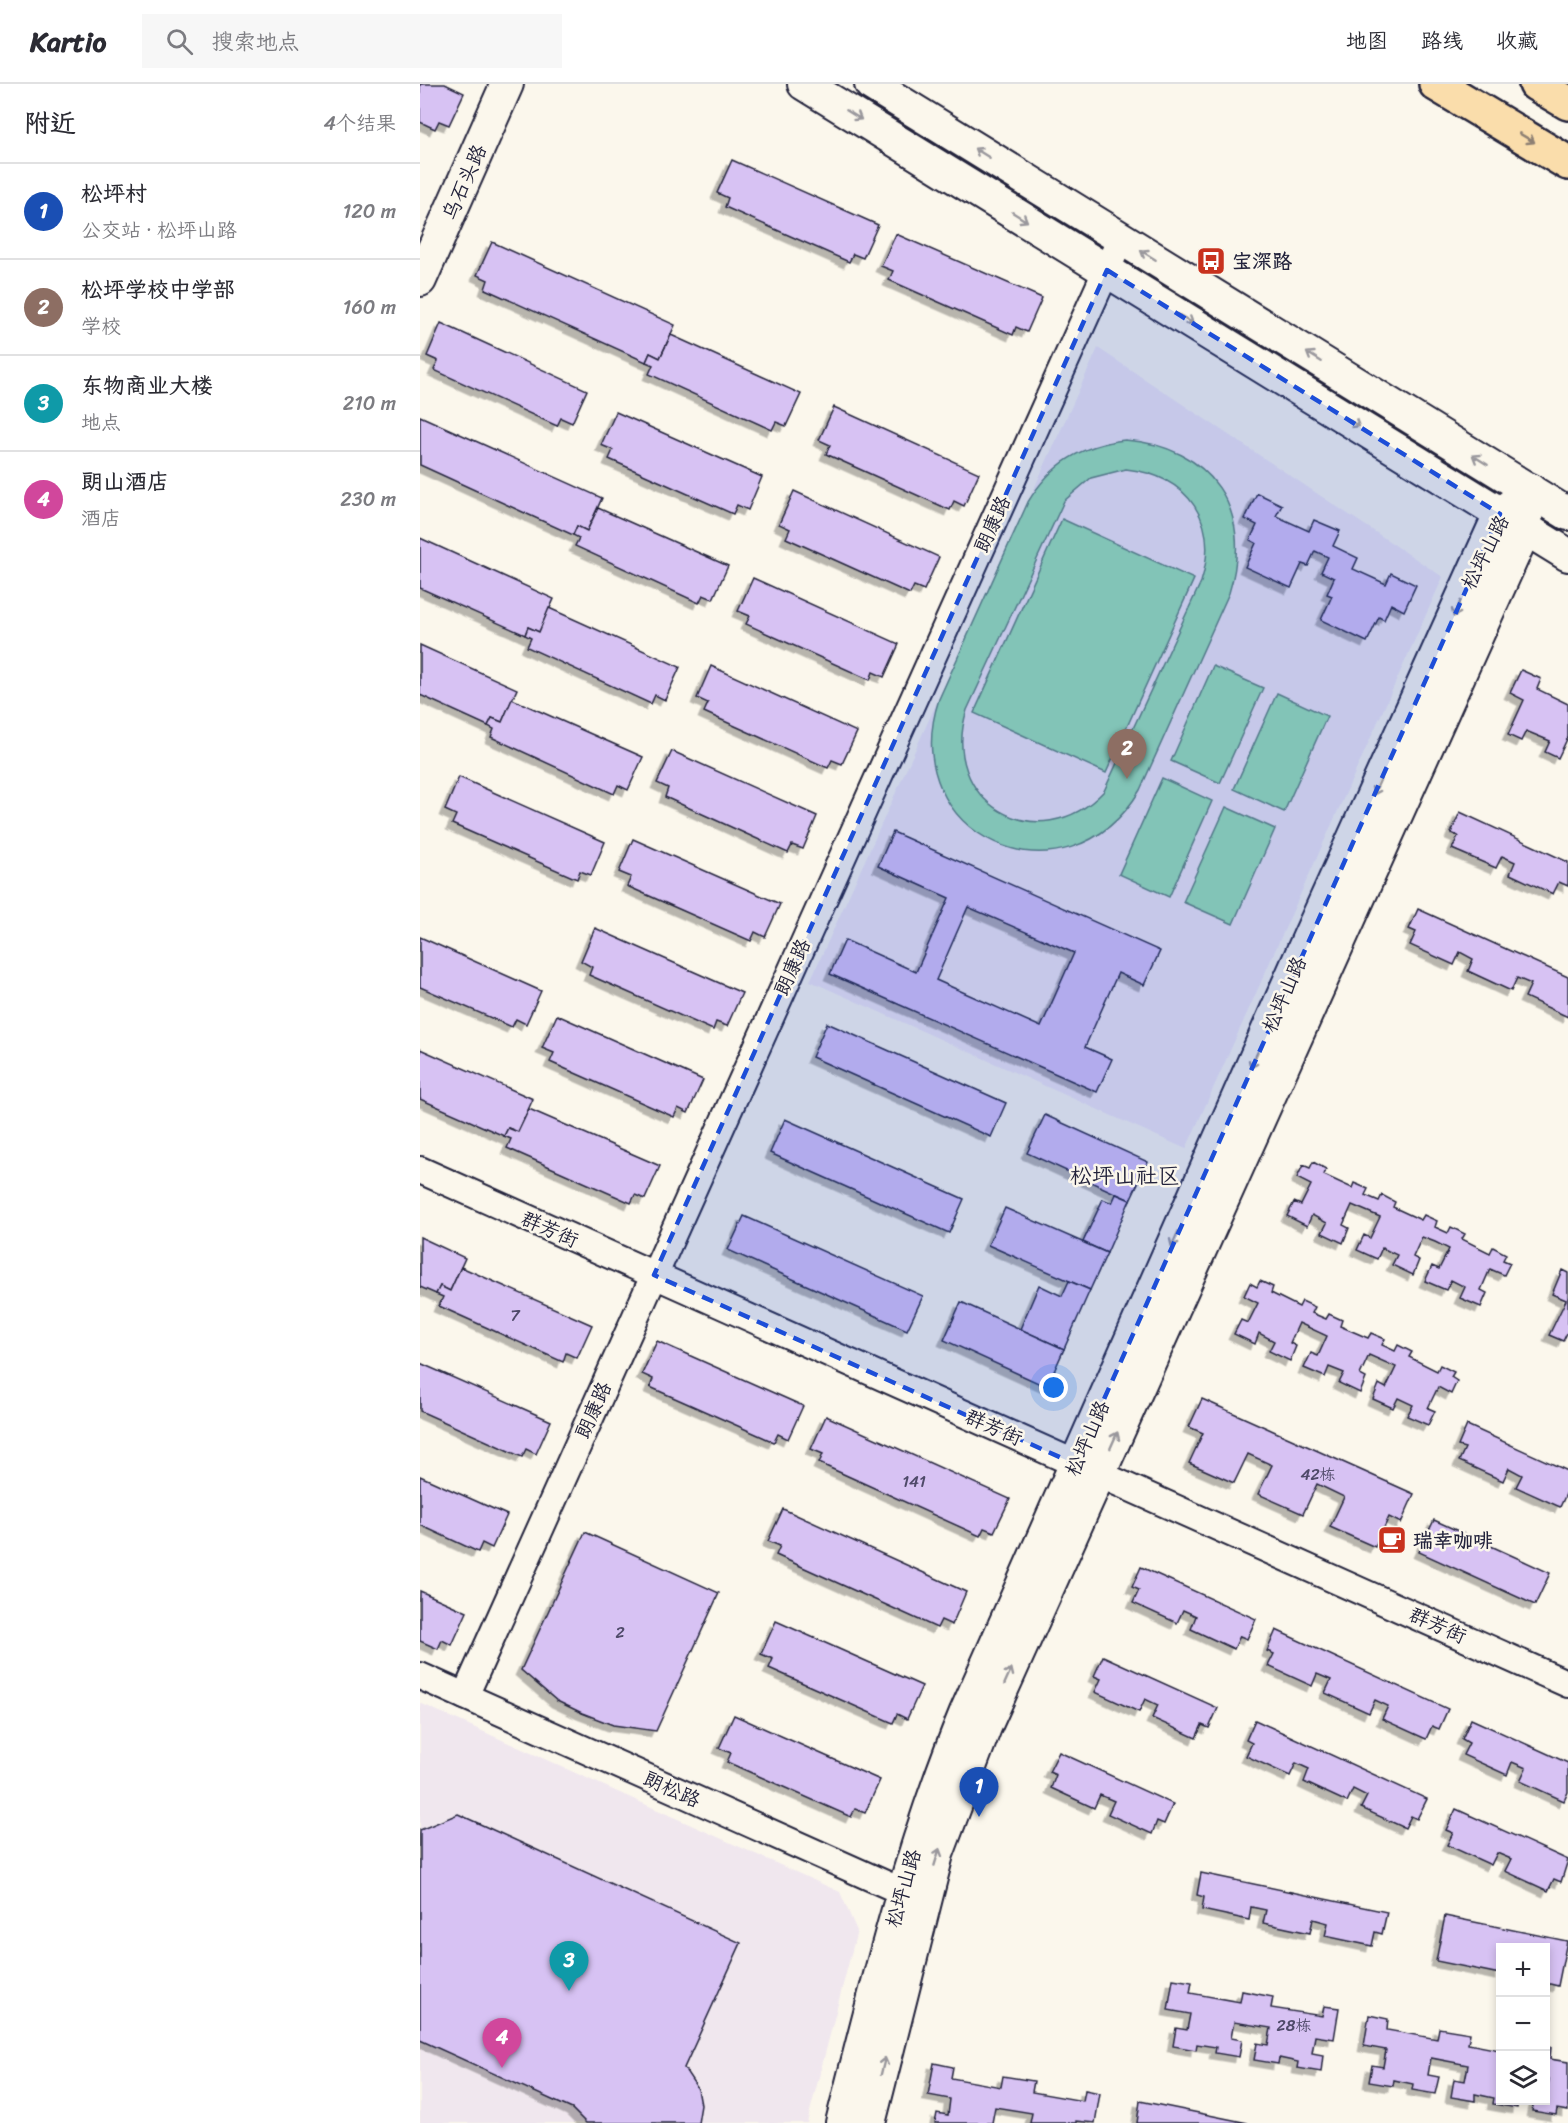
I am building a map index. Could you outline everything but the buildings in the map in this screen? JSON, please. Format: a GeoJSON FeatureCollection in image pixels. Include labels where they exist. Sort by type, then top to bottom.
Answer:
{"type":"FeatureCollection","features":[{"type":"Feature","properties":{"kind":"highway"},"geometry":{"type":"LineString","coordinates":[[1436,84],[1568,163]]}},
{"type":"Feature","properties":{"kind":"highway"},"geometry":{"type":"LineString","coordinates":[[1536,84],[1568,104]]}},
{"type":"Feature","properties":{"kind":"street","name":"乌石头路"},"geometry":{"type":"LineString","coordinates":[[420,280],[507,84]]}},
{"type":"Feature","properties":{"kind":"street"},"geometry":{"type":"LineString","coordinates":[[804,84],[1568,555]]}},
{"type":"Feature","properties":{"kind":"street"},"geometry":{"type":"LineString","coordinates":[[871,84],[1568,514]]}},
{"type":"Feature","properties":{"kind":"street","name":"朗康路"},"geometry":{"type":"LineString","coordinates":[[465,1696],[1121,238]]}},
{"type":"Feature","properties":{"kind":"street","name":"松坪山路"},"geometry":{"type":"LineString","coordinates":[[842,2123],[913,1896],[937,1854],[967,1771],[1087,1469],[1513,521],[1530,490]]}},
{"type":"Feature","properties":{"kind":"street","name":"群芳街"},"geometry":{"type":"LineString","coordinates":[[420,1170],[1568,1684]]}},
{"type":"Feature","properties":{"kind":"street","name":"朗松路"},"geometry":{"type":"LineString","coordinates":[[420,1676],[913,1896]]}},
{"type":"Feature","properties":{"kind":"street","name":"松坪山路"},"geometry":{"type":"LineString","coordinates":[[869,2123],[913,1896]]}},
{"type":"Feature","properties":{"kind":"highlighted area"},"geometry":{"type":"Polygon","coordinates":[[[1107,270],[1500,514],[1075,1464],[654,1275],[1107,270]]]}},
{"type":"Feature","properties":{"kind":"shaded area"},"geometry":{"type":"Polygon","coordinates":[[[1098,348],[1443,577],[1186,1149],[810,981],[1098,348]]]}},
{"type":"Feature","properties":{"kind":"shaded area"},"geometry":{"type":"Polygon","coordinates":[[[420,1703],[840,1892],[857,1931],[807,2123],[420,2123],[420,1703]]]}},
{"type":"Feature","properties":{"kind":"green space"},"geometry":{"type":"Polygon","coordinates":[[[1125,440],[1155,445],[1181,455],[1203,469],[1219,488],[1230,510],[1236,535],[1236,563],[1229,593],[1140,790],[1108,827],[1071,847],[1032,852],[995,842],[963,821],[941,788],[932,747],[939,699],[1028,502],[1057,467],[1081,452],[1125,440]],[[1126,469],[1091,478],[1064,501],[967,710],[962,742],[967,771],[980,794],[1000,811],[1024,820],[1051,821],[1078,811],[1104,791],[1201,582],[1206,560],[1206,540],[1202,522],[1194,506],[1182,492],[1167,481],[1148,473],[1126,469]]]}},
{"type":"Feature","properties":{"kind":"green space"},"geometry":{"type":"Polygon","coordinates":[[[1062,519],[1194,579],[1106,773],[974,713],[1062,519]]]}},
{"type":"Feature","properties":{"kind":"green space"},"geometry":{"type":"Polygon","coordinates":[[[1213,666],[1263,688],[1220,783],[1171,761],[1213,666]]]}},
{"type":"Feature","properties":{"kind":"green space"},"geometry":{"type":"Polygon","coordinates":[[[1277,693],[1327,716],[1284,812],[1234,789],[1277,693]]]}},
{"type":"Feature","properties":{"kind":"green space"},"geometry":{"type":"Polygon","coordinates":[[[1162,778],[1212,801],[1169,897],[1119,874],[1162,778]]]}},
{"type":"Feature","properties":{"kind":"green space"},"geometry":{"type":"Polygon","coordinates":[[[1226,807],[1275,829],[1233,924],[1183,902],[1226,807]]]}},
{"type":"Feature","properties":{"kind":"place","name":"宝深路"},"geometry":{"type":"Point","coordinates":[1211,261]}},
{"type":"Feature","properties":{"kind":"place","name":"松坪学校中学部"},"geometry":{"type":"Point","coordinates":[1127,779]}},
{"type":"Feature","properties":{"kind":"place","name":"瑞幸咖啡"},"geometry":{"type":"Point","coordinates":[1392,1540]}},
{"type":"Feature","properties":{"kind":"place","name":"松坪村"},"geometry":{"type":"Point","coordinates":[979,1817]}},
{"type":"Feature","properties":{"kind":"place","name":"东物商业大楼"},"geometry":{"type":"Point","coordinates":[569,1991]}},
{"type":"Feature","properties":{"kind":"place","name":"朗山酒店"},"geometry":{"type":"Point","coordinates":[502,2068]}},
{"type":"Feature","properties":{"kind":"district","name":"松坪山社区"},"geometry":{"type":"Point","coordinates":[1125,1175]}}]}
